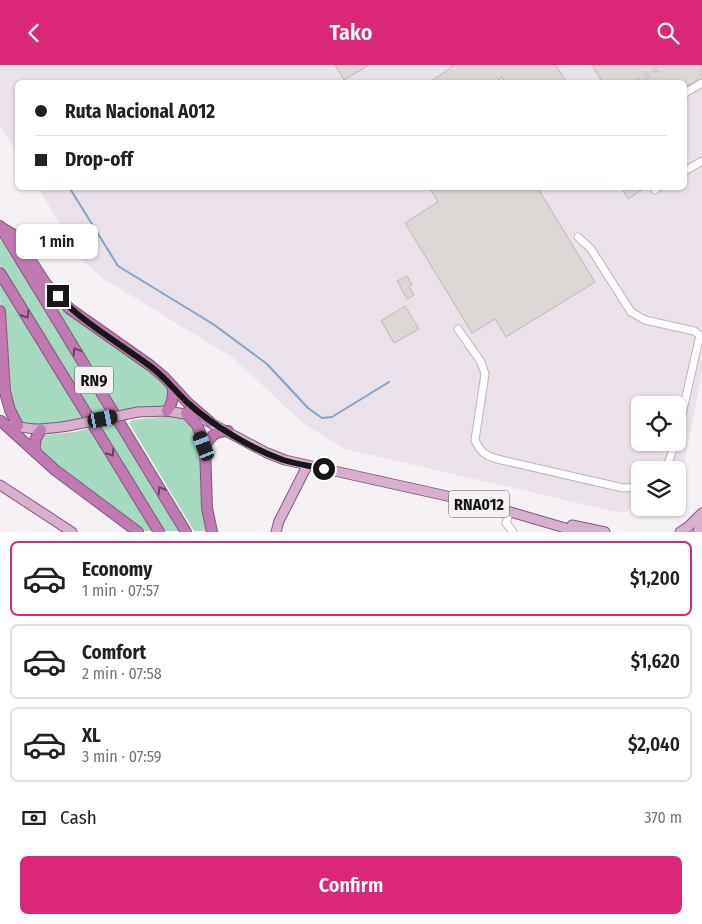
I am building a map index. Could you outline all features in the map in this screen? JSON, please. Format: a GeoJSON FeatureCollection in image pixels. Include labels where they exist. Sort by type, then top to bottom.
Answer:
{"type":"FeatureCollection","features":[{"type":"Feature","properties":{"kind":"highway"},"geometry":{"type":"LineString","coordinates":[[0,227],[14,235],[46,284],[70,309],[151,366],[210,422]]}},
{"type":"Feature","properties":{"kind":"highway","name":"RN9"},"geometry":{"type":"LineString","coordinates":[[0,227],[186,531]]}},
{"type":"Feature","properties":{"kind":"highway","name":"RN9"},"geometry":{"type":"LineString","coordinates":[[0,273],[159,531]]}},
{"type":"Feature","properties":{"kind":"highway"},"geometry":{"type":"LineString","coordinates":[[0,311],[5,392],[10,410],[18,426]]}},
{"type":"Feature","properties":{"kind":"highway"},"geometry":{"type":"LineString","coordinates":[[168,411],[173,397],[173,387]]}},
{"type":"Feature","properties":{"kind":"highway"},"geometry":{"type":"LineString","coordinates":[[0,403],[5,392]]}},
{"type":"Feature","properties":{"kind":"highway"},"geometry":{"type":"LineString","coordinates":[[186,413],[197,425],[204,446],[207,508],[212,531]]}},
{"type":"Feature","properties":{"kind":"highway"},"geometry":{"type":"LineString","coordinates":[[0,421],[55,470],[138,531]]}},
{"type":"Feature","properties":{"kind":"highway"},"geometry":{"type":"LineString","coordinates":[[36,453],[34,447],[35,440],[41,430]]}},
{"type":"Feature","properties":{"kind":"highway"},"geometry":{"type":"LineString","coordinates":[[204,446],[212,435],[220,431],[228,431]]}},
{"type":"Feature","properties":{"kind":"main road","name":"RNA012"},"geometry":{"type":"LineString","coordinates":[[18,426],[41,430],[138,412],[168,411],[186,413],[210,422],[285,461],[605,531]]}},
{"type":"Feature","properties":{"kind":"main road"},"geometry":{"type":"LineString","coordinates":[[0,421],[18,426]]}},
{"type":"Feature","properties":{"kind":"main road"},"geometry":{"type":"LineString","coordinates":[[276,531],[279,521],[307,465]]}},
{"type":"Feature","properties":{"kind":"main road"},"geometry":{"type":"LineString","coordinates":[[0,485],[72,531]]}},
{"type":"Feature","properties":{"kind":"main road"},"geometry":{"type":"LineString","coordinates":[[680,531],[689,526],[702,514]]}},
{"type":"Feature","properties":{"kind":"main road"},"geometry":{"type":"LineString","coordinates":[[698,531],[702,514]]}},
{"type":"Feature","properties":{"kind":"main road","name":"RNA012"},"geometry":{"type":"LineString","coordinates":[[530,516],[579,531]]}},
{"type":"Feature","properties":{"kind":"street"},"geometry":{"type":"LineString","coordinates":[[687,92],[702,83]]}},
{"type":"Feature","properties":{"kind":"street"},"geometry":{"type":"LineString","coordinates":[[687,170],[702,161]]}},
{"type":"Feature","properties":{"kind":"street"},"geometry":{"type":"LineString","coordinates":[[578,237],[591,249],[631,312],[644,320],[694,331],[700,335],[686,396]]}},
{"type":"Feature","properties":{"kind":"street"},"geometry":{"type":"LineString","coordinates":[[458,329],[481,362],[485,375],[475,440],[479,449],[485,455],[623,488],[631,488]]}},
{"type":"Feature","properties":{"kind":"street"},"geometry":{"type":"LineString","coordinates":[[510,511],[506,523],[513,531]]}},
{"type":"Feature","properties":{"kind":"shaded area"},"geometry":{"type":"Polygon","coordinates":[[[0,65],[702,65],[702,373],[685,461],[631,461],[631,510],[621,513],[345,449],[304,424],[232,357],[104,279],[84,262],[39,190],[687,190],[687,80],[15,80],[15,151],[0,125],[0,65]]]}},
{"type":"Feature","properties":{"kind":"green space"},"geometry":{"type":"Polygon","coordinates":[[[0,234],[109,413],[93,416],[0,265],[0,234]]]}},
{"type":"Feature","properties":{"kind":"green space"},"geometry":{"type":"Polygon","coordinates":[[[36,277],[167,387],[169,398],[165,407],[120,414],[36,277]]]}},
{"type":"Feature","properties":{"kind":"green space"},"geometry":{"type":"Polygon","coordinates":[[[0,279],[85,419],[43,426],[26,425],[19,422],[10,401],[0,300],[0,279]]]}},
{"type":"Feature","properties":{"kind":"green space"},"geometry":{"type":"Polygon","coordinates":[[[169,416],[186,420],[196,432],[202,459],[209,531],[194,531],[129,423],[132,420],[169,416]]]}},
{"type":"Feature","properties":{"kind":"green space"},"geometry":{"type":"Polygon","coordinates":[[[116,423],[183,531],[163,531],[98,427],[116,423]]]}},
{"type":"Feature","properties":{"kind":"green space"},"geometry":{"type":"Polygon","coordinates":[[[90,428],[155,531],[142,531],[48,460],[39,448],[40,438],[43,435],[75,432],[90,428]]]}},
{"type":"Feature","properties":{"kind":"building"},"geometry":{"type":"Polygon","coordinates":[[[335,65],[369,65],[344,80],[335,65]]]}},
{"type":"Feature","properties":{"kind":"building"},"geometry":{"type":"Polygon","coordinates":[[[451,65],[556,65],[565,80],[504,80],[502,77],[498,80],[432,80],[452,67],[451,65]]]}},
{"type":"Feature","properties":{"kind":"building"},"geometry":{"type":"Polygon","coordinates":[[[592,65],[702,65],[702,78],[687,86],[687,80],[601,80],[592,65]]]}},
{"type":"Feature","properties":{"kind":"building"},"geometry":{"type":"Polygon","coordinates":[[[431,190],[539,190],[595,282],[506,337],[495,319],[472,333],[405,223],[438,202],[431,190]]]}},
{"type":"Feature","properties":{"kind":"building"},"geometry":{"type":"Polygon","coordinates":[[[624,190],[642,190],[628,199],[623,191],[624,190]]]}},
{"type":"Feature","properties":{"kind":"building"},"geometry":{"type":"Polygon","coordinates":[[[407,276],[412,285],[409,287],[414,295],[407,299],[397,281],[407,276]]]}},
{"type":"Feature","properties":{"kind":"building"},"geometry":{"type":"Polygon","coordinates":[[[405,306],[419,329],[394,343],[381,321],[405,306]]]}},
{"type":"Feature","properties":{"kind":"waterway"},"geometry":{"type":"LineString","coordinates":[[71,190],[118,266],[213,324],[267,364],[308,408],[322,418],[332,417],[389,382]]}},
{"type":"Feature","properties":{"kind":"tunnel"},"geometry":{"type":"LineString","coordinates":[[640,80],[663,65]]}},
{"type":"Feature","properties":{"kind":"route"},"geometry":{"type":"LineString","coordinates":[[58,296],[70,309],[151,366],[210,422],[285,461],[324,469]]}}]}
